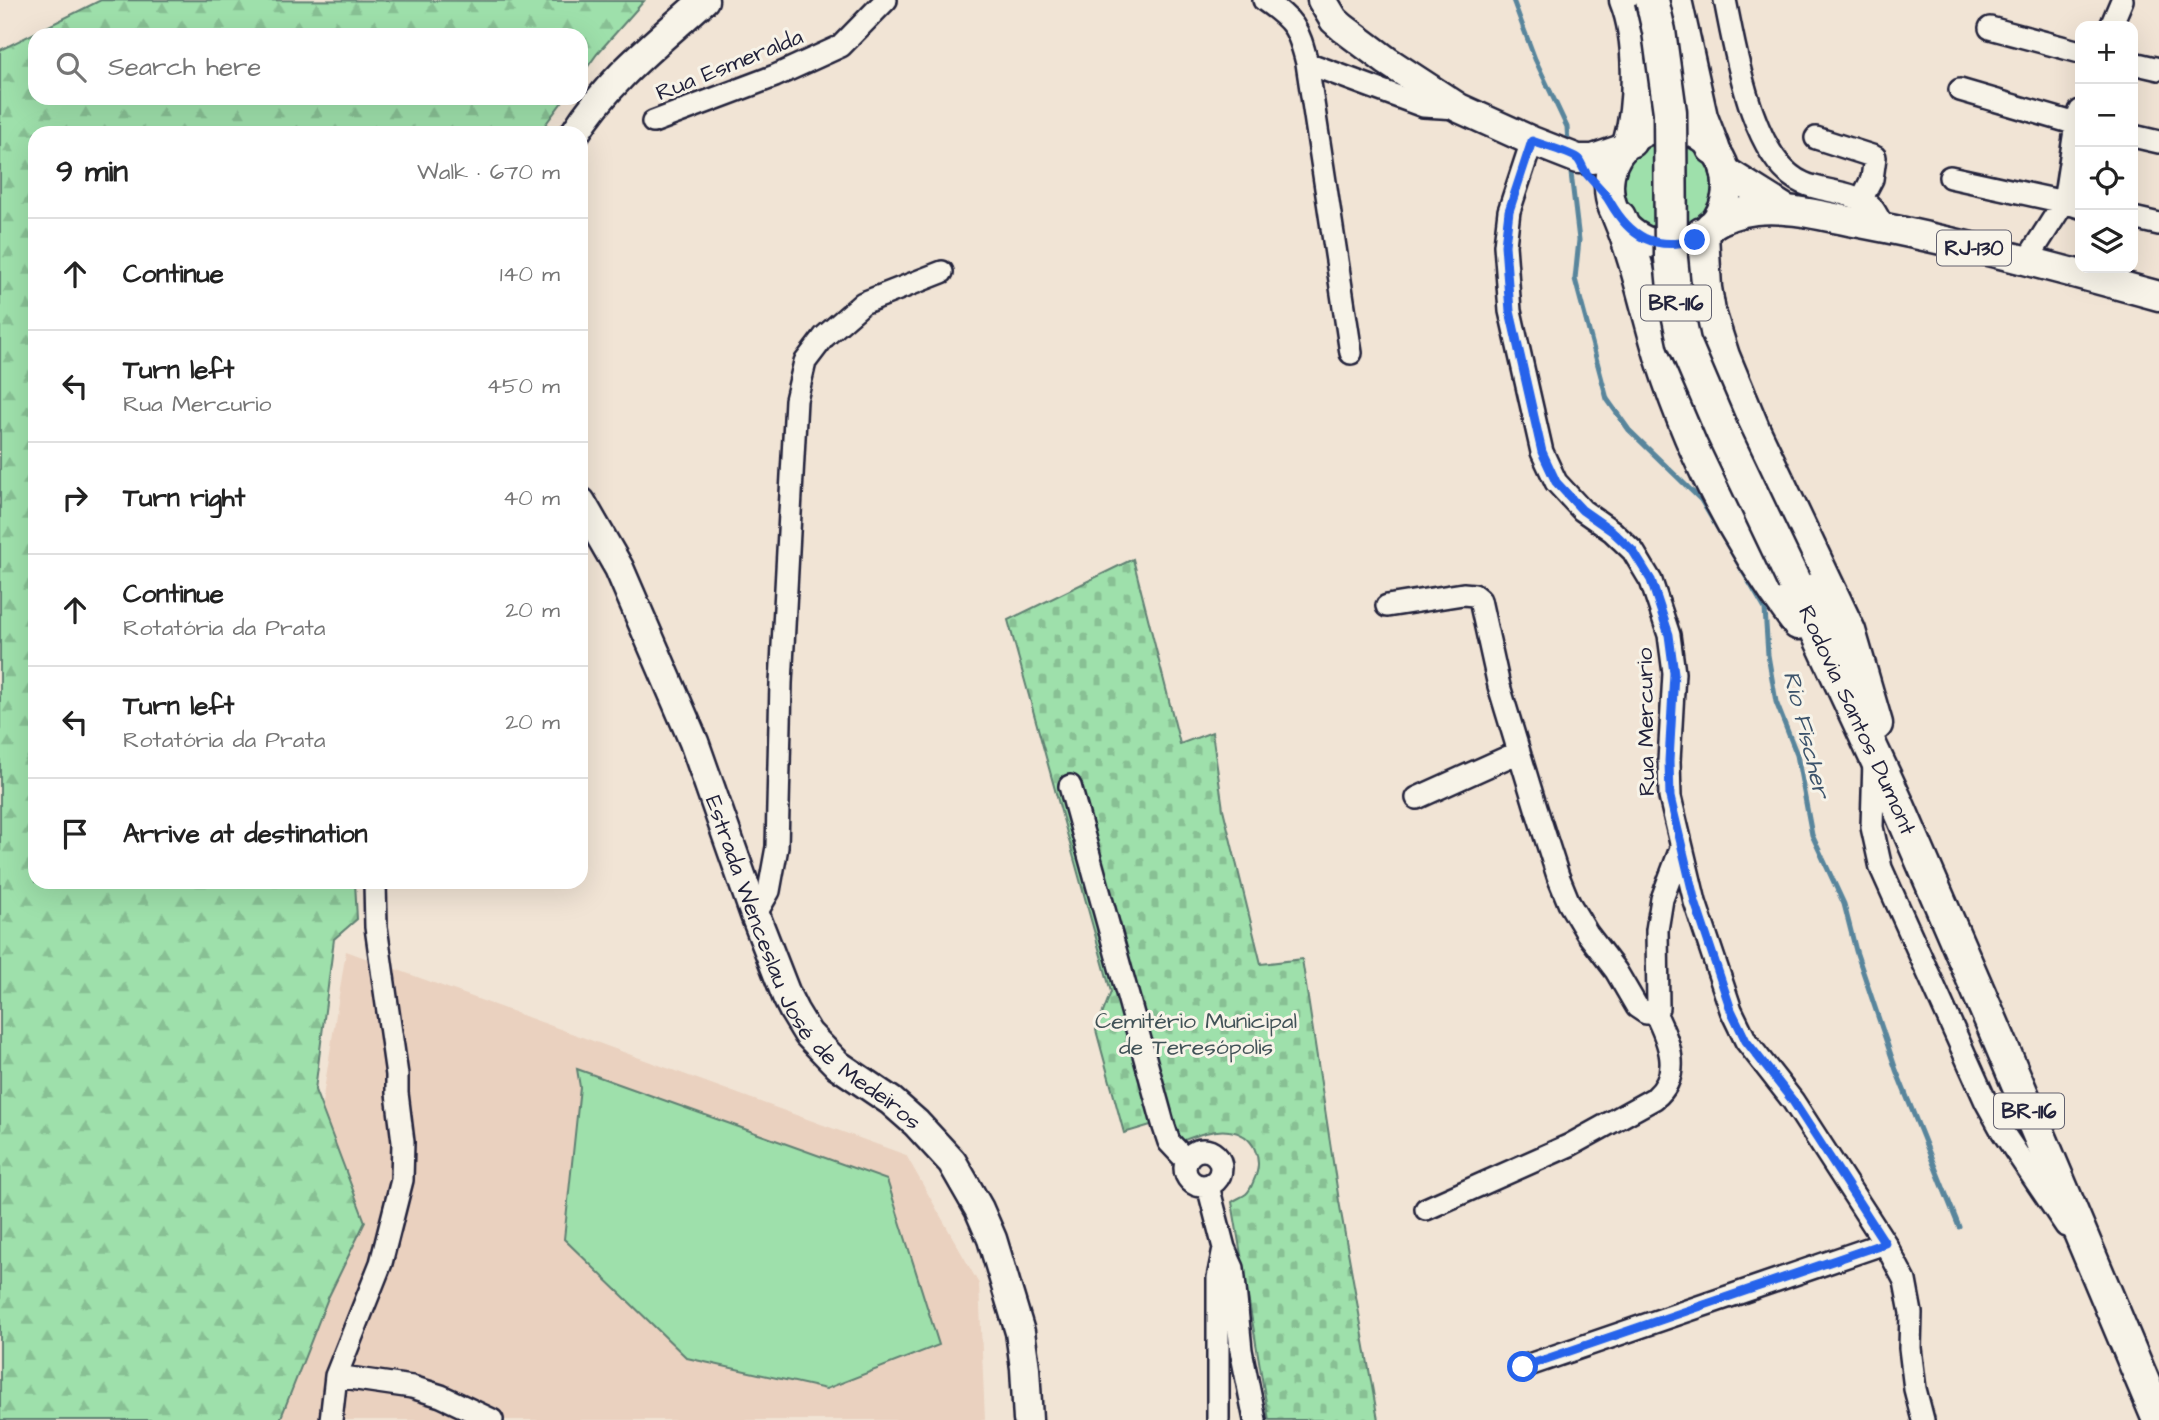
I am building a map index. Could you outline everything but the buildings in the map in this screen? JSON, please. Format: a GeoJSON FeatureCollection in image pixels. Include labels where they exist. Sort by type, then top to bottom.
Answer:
{"type":"FeatureCollection","features":[{"type":"Feature","properties":{"kind":"highway"},"geometry":{"type":"LineString","coordinates":[[1626,0],[1636,49],[1637,85],[1635,122],[1626,145]]}},
{"type":"Feature","properties":{"kind":"highway","name":"Rodovia Santos Dumont"},"geometry":{"type":"LineString","coordinates":[[1652,0],[1670,112],[1671,258],[1675,299],[1684,342],[1722,431],[1897,803],[2154,1408]]}},
{"type":"Feature","properties":{"kind":"highway"},"geometry":{"type":"LineString","coordinates":[[1675,0],[1701,117],[1719,159]]}},
{"type":"Feature","properties":{"kind":"highway"},"geometry":{"type":"LineString","coordinates":[[1614,209],[1633,251],[1662,358],[1689,435],[1731,518],[1780,598],[1835,672]]}},
{"type":"Feature","properties":{"kind":"highway"},"geometry":{"type":"LineString","coordinates":[[1706,230],[1709,312],[1723,356],[1754,431],[1849,631],[1897,803]]}},
{"type":"Feature","properties":{"kind":"main road"},"geometry":{"type":"LineString","coordinates":[[579,126],[616,79],[704,0]]}},
{"type":"Feature","properties":{"kind":"main road"},"geometry":{"type":"LineString","coordinates":[[1322,0],[1334,20],[1343,28],[1387,61],[1459,108],[1559,151],[1593,159],[1626,145]]}},
{"type":"Feature","properties":{"kind":"main road","name":"RJ-130"},"geometry":{"type":"LineString","coordinates":[[1626,145],[1650,129],[1685,129],[1695,134],[1719,159],[1787,210]]}},
{"type":"Feature","properties":{"kind":"main road"},"geometry":{"type":"LineString","coordinates":[[1614,209],[1608,180],[1613,165],[1626,145]]}},
{"type":"Feature","properties":{"kind":"main road"},"geometry":{"type":"LineString","coordinates":[[1559,151],[1585,172],[1614,209]]}},
{"type":"Feature","properties":{"kind":"main road"},"geometry":{"type":"LineString","coordinates":[[1706,230],[1719,216],[1726,196],[1719,159]]}},
{"type":"Feature","properties":{"kind":"main road","name":"RJ-130"},"geometry":{"type":"LineString","coordinates":[[1614,209],[1636,234],[1657,243],[1684,243],[1695,240],[1725,216],[1755,210],[1787,210],[1884,228],[2027,260],[2159,296]]}},
{"type":"Feature","properties":{"kind":"main road","name":"Estrada Wenceslau José de Medeiros"},"geometry":{"type":"LineString","coordinates":[[588,514],[620,568],[689,730],[787,997],[808,1034],[838,1065],[891,1101],[916,1123],[952,1162],[965,1183],[992,1239],[1020,1332],[1028,1420]]}},
{"type":"Feature","properties":{"kind":"street","name":"Rua Esmeralda"},"geometry":{"type":"LineString","coordinates":[[653,122],[775,76],[841,46],[886,0]]}},
{"type":"Feature","properties":{"kind":"street"},"geometry":{"type":"LineString","coordinates":[[1264,0],[1294,24],[1307,63],[1350,353]]}},
{"type":"Feature","properties":{"kind":"street"},"geometry":{"type":"LineString","coordinates":[[1725,0],[1742,81],[1766,145],[1781,166],[1801,183],[1861,200],[1873,209],[1884,228]]}},
{"type":"Feature","properties":{"kind":"street"},"geometry":{"type":"LineString","coordinates":[[2113,21],[2122,0]]}},
{"type":"Feature","properties":{"kind":"street"},"geometry":{"type":"LineString","coordinates":[[1990,28],[2075,51]]}},
{"type":"Feature","properties":{"kind":"street"},"geometry":{"type":"LineString","coordinates":[[1307,63],[1423,106],[1459,108]]}},
{"type":"Feature","properties":{"kind":"street"},"geometry":{"type":"LineString","coordinates":[[2138,64],[2159,69]]}},
{"type":"Feature","properties":{"kind":"street"},"geometry":{"type":"LineString","coordinates":[[1960,90],[2075,119]]}},
{"type":"Feature","properties":{"kind":"street"},"geometry":{"type":"LineString","coordinates":[[2138,137],[2159,142]]}},
{"type":"Feature","properties":{"kind":"street"},"geometry":{"type":"LineString","coordinates":[[1816,138],[1875,157],[1872,179],[1861,200]]}},
{"type":"Feature","properties":{"kind":"street"},"geometry":{"type":"LineString","coordinates":[[2027,260],[2072,204],[2077,147]]}},
{"type":"Feature","properties":{"kind":"street","name":"Rua Mercurio"},"geometry":{"type":"LineString","coordinates":[[1559,151],[1509,211],[1505,245],[1512,324],[1542,452],[1556,482],[1582,510],[1612,531],[1633,551],[1651,580],[1669,635],[1674,673],[1669,761],[1670,797],[1695,902],[1731,1010],[1746,1041],[1793,1101],[1885,1243],[1905,1281],[1911,1313],[1910,1348],[1914,1389],[1923,1420]]}},
{"type":"Feature","properties":{"kind":"street"},"geometry":{"type":"LineString","coordinates":[[1950,177],[2072,204]]}},
{"type":"Feature","properties":{"kind":"street"},"geometry":{"type":"LineString","coordinates":[[2138,219],[2159,224]]}},
{"type":"Feature","properties":{"kind":"street"},"geometry":{"type":"LineString","coordinates":[[755,915],[769,891],[777,847],[782,670],[796,400],[805,362],[824,337],[863,303],[942,272]]}},
{"type":"Feature","properties":{"kind":"street"},"geometry":{"type":"LineString","coordinates":[[1387,606],[1463,594],[1474,595],[1480,600],[1499,686],[1536,808],[1569,903],[1587,933],[1616,971],[1637,1007],[1646,1013],[1654,1013]]}},
{"type":"Feature","properties":{"kind":"street"},"geometry":{"type":"LineString","coordinates":[[1417,798],[1520,752]]}},
{"type":"Feature","properties":{"kind":"street"},"geometry":{"type":"LineString","coordinates":[[1874,755],[1872,827],[1881,868],[1986,1102],[2002,1131],[2098,1274]]}},
{"type":"Feature","properties":{"kind":"street"},"geometry":{"type":"LineString","coordinates":[[1070,786],[1169,1142],[1186,1160],[1185,1171],[1189,1180],[1198,1186],[1208,1186],[1224,1248],[1233,1268],[1241,1350],[1255,1420]]}},
{"type":"Feature","properties":{"kind":"street"},"geometry":{"type":"LineString","coordinates":[[1654,1013],[1659,1000],[1657,929],[1662,899],[1681,848]]}},
{"type":"Feature","properties":{"kind":"street"},"geometry":{"type":"LineString","coordinates":[[331,1420],[336,1376],[381,1263],[402,1180],[403,1142],[397,1075],[376,927],[375,889]]}},
{"type":"Feature","properties":{"kind":"street"},"geometry":{"type":"LineString","coordinates":[[1426,1209],[1570,1145],[1655,1098],[1665,1089],[1670,1079],[1670,1052],[1666,1035],[1654,1013]]}},
{"type":"Feature","properties":{"kind":"street"},"geometry":{"type":"LineString","coordinates":[[1523,1367],[1885,1243]]}},
{"type":"Feature","properties":{"kind":"street"},"geometry":{"type":"LineString","coordinates":[[1218,1420],[1217,1278],[1224,1248]]}},
{"type":"Feature","properties":{"kind":"street"},"geometry":{"type":"LineString","coordinates":[[336,1376],[412,1387],[441,1395],[492,1420]]}},
{"type":"Feature","properties":{"kind":"shaded area"},"geometry":{"type":"Polygon","coordinates":[[[346,951],[906,1155],[979,1284],[985,1420],[272,1420],[346,951]]]}},
{"type":"Feature","properties":{"kind":"green space"},"geometry":{"type":"Polygon","coordinates":[[[101,0],[644,1],[588,66],[588,28],[44,28],[101,0]]]}},
{"type":"Feature","properties":{"kind":"green space"},"geometry":{"type":"Polygon","coordinates":[[[28,36],[28,105],[560,105],[544,126],[28,126],[28,889],[355,889],[357,919],[334,939],[315,1090],[365,1222],[328,1298],[280,1420],[0,1420],[0,50],[28,36]]]}},
{"type":"Feature","properties":{"kind":"green space"},"geometry":{"type":"Polygon","coordinates":[[[1658,142],[1659,235],[1643,228],[1632,218],[1622,189],[1624,174],[1631,160],[1642,149],[1658,142]]]}},
{"type":"Feature","properties":{"kind":"green space"},"geometry":{"type":"Polygon","coordinates":[[[1680,142],[1695,149],[1706,160],[1715,188],[1707,216],[1696,227],[1681,234],[1680,142]]]}},
{"type":"Feature","properties":{"kind":"green space","name":"Cemitério Municipal de Teresópolis"},"geometry":{"type":"Polygon","coordinates":[[[1133,559],[1180,744],[1212,732],[1223,809],[1261,964],[1302,959],[1339,1201],[1378,1420],[1269,1420],[1232,1202],[1249,1191],[1257,1172],[1257,1156],[1251,1142],[1238,1133],[1222,1130],[1171,1145],[1164,1121],[1124,1133],[1096,1030],[1111,992],[1008,620],[1133,559]]]}},
{"type":"Feature","properties":{"kind":"green space"},"geometry":{"type":"Polygon","coordinates":[[[577,1069],[887,1180],[939,1345],[826,1389],[687,1358],[564,1239],[580,1087],[577,1069]]]}},
{"type":"Feature","properties":{"kind":"waterway","name":"Rio Fischer"},"geometry":{"type":"LineString","coordinates":[[1513,0],[1535,59],[1567,127],[1568,144]]}},
{"type":"Feature","properties":{"kind":"waterway","name":"Rio Fischer"},"geometry":{"type":"LineString","coordinates":[[1570,165],[1579,240],[1575,279],[1607,399],[1629,430],[1701,500],[1765,609],[1768,655],[1776,702],[1797,755],[1812,835],[1844,904],[1856,951],[1896,1070],[1959,1227]]}},
{"type":"Feature","properties":{"kind":"route"},"geometry":{"type":"LineString","coordinates":[[1523,1367],[1885,1243],[1793,1101],[1746,1041],[1731,1010],[1695,902],[1670,797],[1669,761],[1674,673],[1669,635],[1651,580],[1633,551],[1612,531],[1582,510],[1556,482],[1542,452],[1510,311],[1505,245],[1509,211],[1532,141],[1578,159],[1619,217],[1636,234],[1657,243],[1684,243],[1695,240]]}}]}
